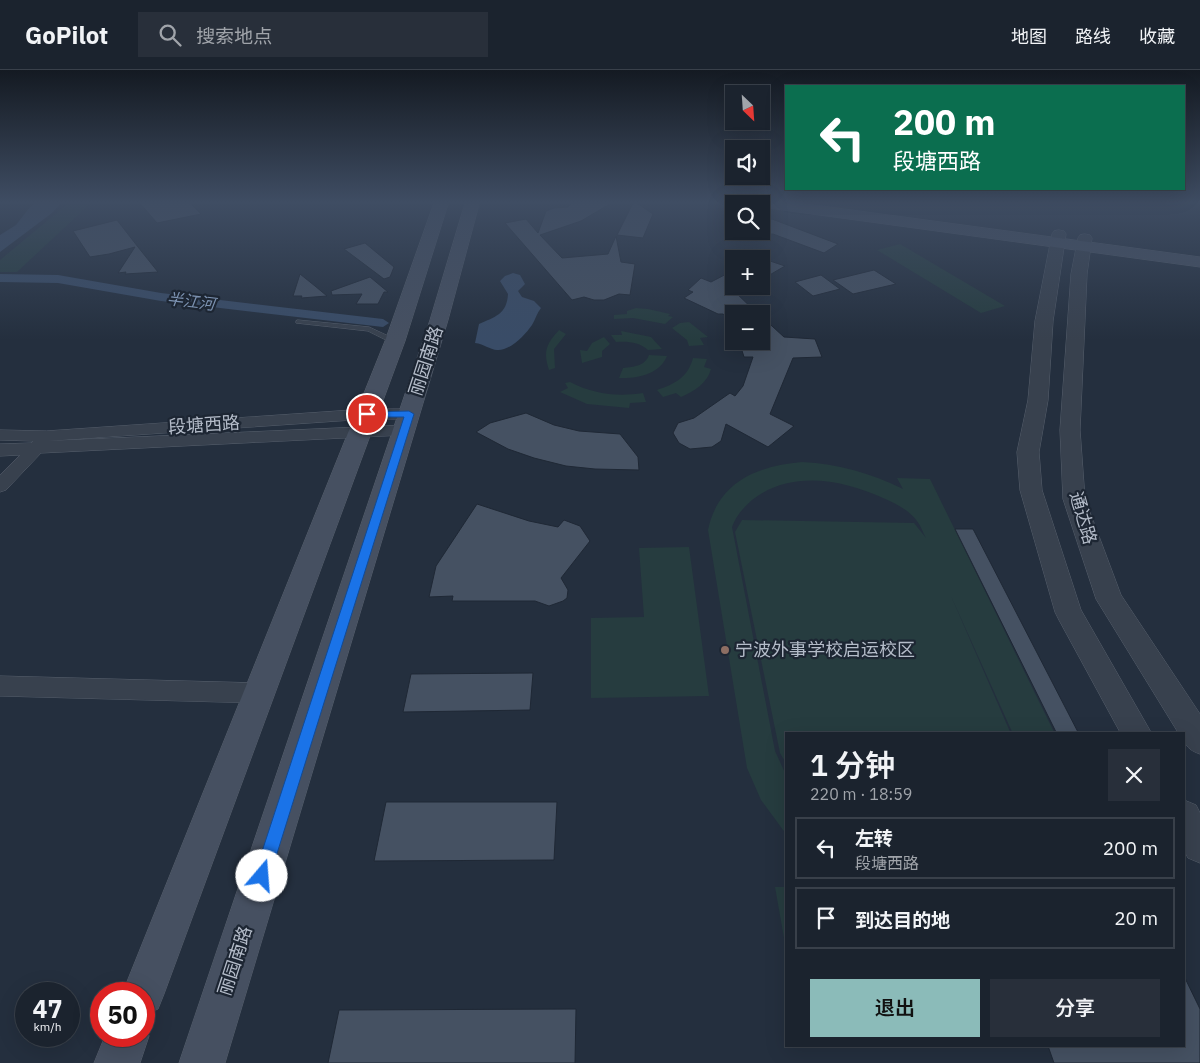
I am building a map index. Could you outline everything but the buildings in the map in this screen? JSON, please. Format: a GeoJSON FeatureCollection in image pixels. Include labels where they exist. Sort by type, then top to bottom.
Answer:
{"type":"FeatureCollection","features":[{"type":"Feature","properties":{"kind":"main road","name":"丽园南路"},"geometry":{"type":"LineString","coordinates":[[149,982],[395,341],[426,247]]}},
{"type":"Feature","properties":{"kind":"main road","name":"丽园南路"},"geometry":{"type":"LineString","coordinates":[[202,1062],[435,333],[460,247]]}},
{"type":"Feature","properties":{"kind":"main road"},"geometry":{"type":"LineString","coordinates":[[1115,247],[1200,262]]}},
{"type":"Feature","properties":{"kind":"main road"},"geometry":{"type":"LineString","coordinates":[[1140,247],[1200,253]]}},
{"type":"Feature","properties":{"kind":"main road"},"geometry":{"type":"LineString","coordinates":[[117,1063],[123,1047]]}},
{"type":"Feature","properties":{"kind":"street"},"geometry":{"type":"LineString","coordinates":[[1056,247],[1044,321],[1038,400],[1028,452],[1031,490],[1068,612],[1136,732]]}},
{"type":"Feature","properties":{"kind":"street","name":"通达路"},"geometry":{"type":"LineString","coordinates":[[1083,247],[1079,274],[1070,430],[1074,499],[1109,599],[1200,740]]}},
{"type":"Feature","properties":{"kind":"street","name":"段塘西路"},"geometry":{"type":"LineString","coordinates":[[0,450],[41,443],[406,422]]}},
{"type":"Feature","properties":{"kind":"street","name":"段塘西路"},"geometry":{"type":"LineString","coordinates":[[0,435],[41,443]]}},
{"type":"Feature","properties":{"kind":"street"},"geometry":{"type":"LineString","coordinates":[[0,486],[41,443]]}},
{"type":"Feature","properties":{"kind":"street"},"geometry":{"type":"LineString","coordinates":[[0,686],[259,693]]}},
{"type":"Feature","properties":{"kind":"street"},"geometry":{"type":"LineString","coordinates":[[1185,819],[1200,846]]}},
{"type":"Feature","properties":{"kind":"lane"},"geometry":{"type":"LineString","coordinates":[[298,322],[368,329],[395,341]]}},
{"type":"Feature","properties":{"kind":"green space"},"geometry":{"type":"Polygon","coordinates":[[[15,247],[43,247],[17,272],[0,272],[0,260],[15,247]]]}},
{"type":"Feature","properties":{"kind":"green space"},"geometry":{"type":"Polygon","coordinates":[[[887,247],[906,247],[1005,306],[981,313],[877,250],[887,247]]]}},
{"type":"Feature","properties":{"kind":"green space"},"geometry":{"type":"Polygon","coordinates":[[[636,308],[670,314],[668,316],[673,317],[665,324],[633,318],[614,319],[614,315],[627,314],[627,311],[636,308]]]}},
{"type":"Feature","properties":{"kind":"green space"},"geometry":{"type":"Polygon","coordinates":[[[689,322],[708,337],[700,338],[704,345],[689,346],[687,340],[672,328],[680,323],[689,322]]]}},
{"type":"Feature","properties":{"kind":"green space"},"geometry":{"type":"Polygon","coordinates":[[[559,330],[566,334],[554,349],[555,368],[549,370],[546,358],[547,348],[559,330]]]}},
{"type":"Feature","properties":{"kind":"green space"},"geometry":{"type":"Polygon","coordinates":[[[621,331],[651,337],[662,349],[648,350],[641,345],[633,343],[616,342],[611,335],[622,335],[621,331]]]}},
{"type":"Feature","properties":{"kind":"green space"},"geometry":{"type":"Polygon","coordinates":[[[604,337],[610,344],[602,351],[602,357],[582,363],[580,350],[587,351],[592,343],[604,337]]]}},
{"type":"Feature","properties":{"kind":"green space"},"geometry":{"type":"Polygon","coordinates":[[[649,355],[667,356],[659,367],[647,374],[633,378],[619,378],[623,368],[642,364],[649,355]]]}},
{"type":"Feature","properties":{"kind":"green space"},"geometry":{"type":"Polygon","coordinates":[[[693,358],[707,359],[704,367],[711,369],[703,383],[681,397],[676,393],[663,397],[657,390],[680,379],[688,370],[693,358]]]}},
{"type":"Feature","properties":{"kind":"green space"},"geometry":{"type":"Polygon","coordinates":[[[570,382],[605,394],[643,393],[646,402],[630,403],[629,408],[587,404],[560,392],[568,388],[565,383],[570,382]]]}},
{"type":"Feature","properties":{"kind":"green space"},"geometry":{"type":"Polygon","coordinates":[[[802,462],[854,470],[903,489],[897,478],[930,479],[1054,732],[1012,732],[951,596],[1010,732],[785,732],[785,761],[780,753],[735,532],[742,520],[914,523],[926,538],[920,525],[906,510],[867,491],[833,482],[799,481],[783,484],[752,500],[740,512],[732,527],[775,751],[785,773],[785,833],[761,800],[747,768],[708,530],[713,513],[730,488],[755,473],[785,464],[802,462]]]}},
{"type":"Feature","properties":{"kind":"green space"},"geometry":{"type":"Polygon","coordinates":[[[689,547],[709,696],[591,698],[591,618],[644,617],[639,548],[689,547]]]}},
{"type":"Feature","properties":{"kind":"green space"},"geometry":{"type":"Polygon","coordinates":[[[775,887],[785,887],[785,943],[775,887]]]}},
{"type":"Feature","properties":{"kind":"water"},"geometry":{"type":"Polygon","coordinates":[[[513,273],[520,275],[525,284],[518,291],[522,297],[534,301],[541,308],[533,323],[521,338],[502,350],[495,350],[475,343],[479,324],[503,310],[508,294],[500,281],[505,276],[513,273]]]}},
{"type":"Feature","properties":{"kind":"waterway","name":"半江河"},"geometry":{"type":"LineString","coordinates":[[0,278],[58,279],[161,297],[383,323]]}},
{"type":"Feature","properties":{"kind":"place","name":"宁波外事学校启运校区"},"geometry":{"type":"Point","coordinates":[725,650]}},
{"type":"Feature","properties":{"kind":"route"},"geometry":{"type":"LineString","coordinates":[[262,876],[409,414],[367,414]]}}]}
